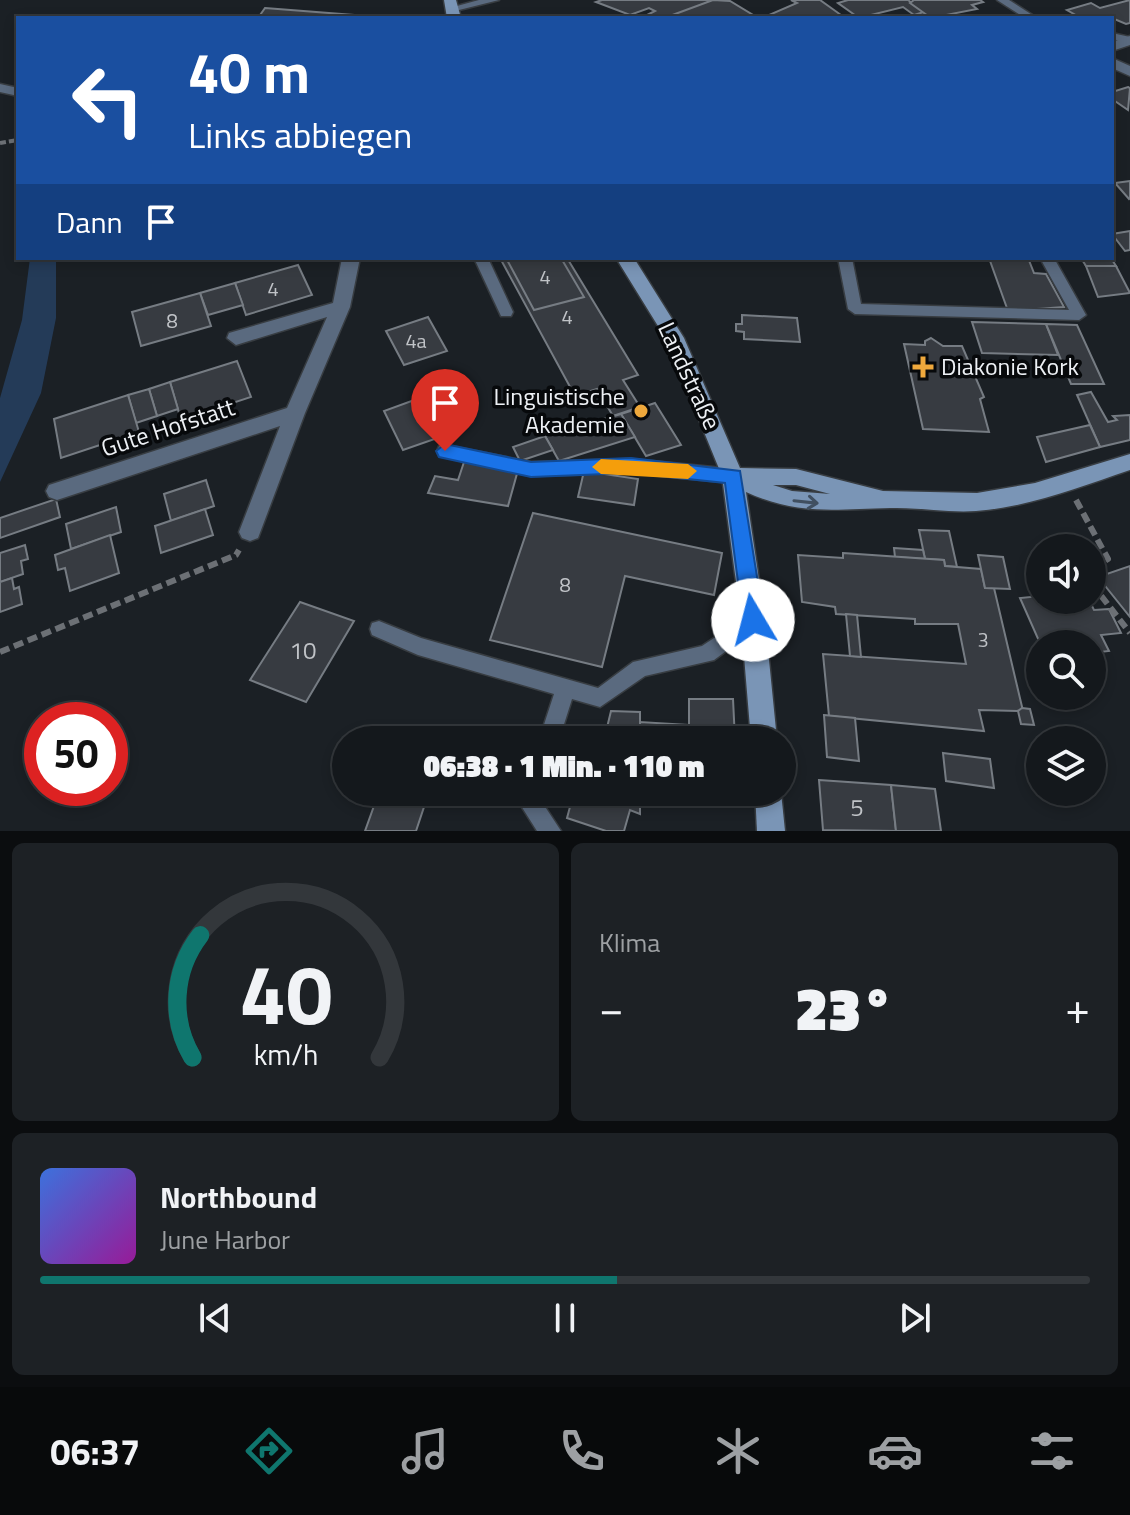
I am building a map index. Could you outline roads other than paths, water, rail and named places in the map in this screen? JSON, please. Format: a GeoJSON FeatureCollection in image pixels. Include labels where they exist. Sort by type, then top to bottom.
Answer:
{"type":"FeatureCollection","features":[{"type":"Feature","properties":{"kind":"main road","name":"Landstraße"},"geometry":{"type":"LineString","coordinates":[[626,260],[675,338],[733,476],[753,620],[763,726]]}},
{"type":"Feature","properties":{"kind":"main road"},"geometry":{"type":"LineString","coordinates":[[733,476],[772,496],[795,502],[830,505],[887,499],[986,501],[1064,483],[1130,462]]}},
{"type":"Feature","properties":{"kind":"main road"},"geometry":{"type":"LineString","coordinates":[[769,806],[771,831]]}},
{"type":"Feature","properties":{"kind":"street"},"geometry":{"type":"LineString","coordinates":[[250,532],[295,413],[341,307],[351,260]]}},
{"type":"Feature","properties":{"kind":"street"},"geometry":{"type":"LineString","coordinates":[[236,338],[341,307]]}},
{"type":"Feature","properties":{"kind":"street","name":"Gute Hofstatt"},"geometry":{"type":"LineString","coordinates":[[57,491],[295,413]]}},
{"type":"Feature","properties":{"kind":"lane"},"geometry":{"type":"LineString","coordinates":[[1002,0],[1029,16]]}},
{"type":"Feature","properties":{"kind":"lane"},"geometry":{"type":"LineString","coordinates":[[452,9],[491,3]]}},
{"type":"Feature","properties":{"kind":"lane"},"geometry":{"type":"LineString","coordinates":[[482,260],[506,312]]}},
{"type":"Feature","properties":{"kind":"lane"},"geometry":{"type":"LineString","coordinates":[[845,260],[855,309],[1079,315],[1048,260]]}},
{"type":"Feature","properties":{"kind":"lane"},"geometry":{"type":"LineString","coordinates":[[445,451],[531,469],[631,466],[733,476]]}},
{"type":"Feature","properties":{"kind":"lane"},"geometry":{"type":"LineString","coordinates":[[379,629],[418,646],[600,698],[640,668],[707,654],[753,620]]}},
{"type":"Feature","properties":{"kind":"lane"},"geometry":{"type":"LineString","coordinates":[[554,726],[566,688]]}},
{"type":"Feature","properties":{"kind":"lane"},"geometry":{"type":"LineString","coordinates":[[532,806],[550,831]]}},
{"type":"Feature","properties":{"kind":"place","name":"Diakonie Kork"},"geometry":{"type":"Point","coordinates":[923,367]}},
{"type":"Feature","properties":{"kind":"place","name":"Linguistische Akademie"},"geometry":{"type":"Point","coordinates":[641,411]}}]}
